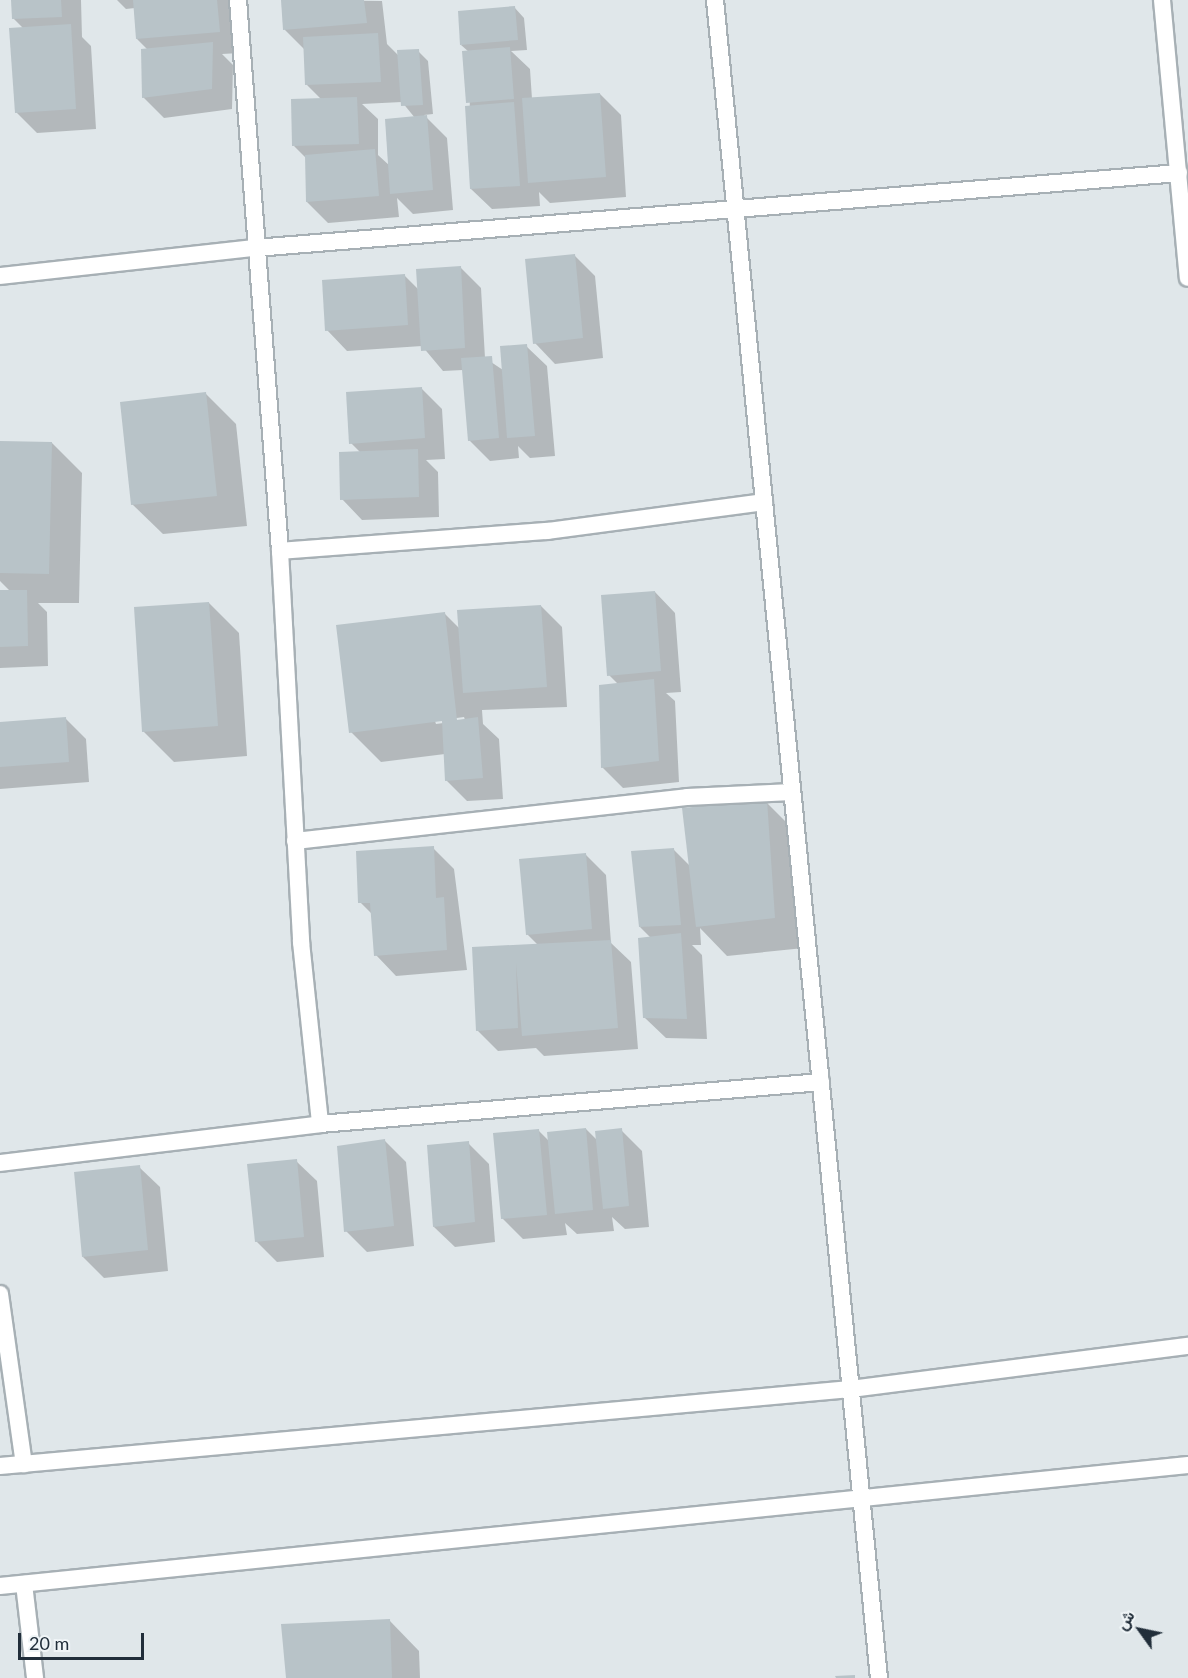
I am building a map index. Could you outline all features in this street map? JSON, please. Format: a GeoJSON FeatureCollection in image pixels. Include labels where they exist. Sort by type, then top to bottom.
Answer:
{"type":"FeatureCollection","features":[{"type":"Feature","properties":{"kind":"street"},"geometry":{"type":"LineString","coordinates":[[238,0],[255,248],[280,551],[295,841],[320,1124]]}},
{"type":"Feature","properties":{"kind":"street"},"geometry":{"type":"LineString","coordinates":[[715,0],[879,1678]]}},
{"type":"Feature","properties":{"kind":"street"},"geometry":{"type":"LineString","coordinates":[[1162,0],[1188,278]]}},
{"type":"Feature","properties":{"kind":"street"},"geometry":{"type":"LineString","coordinates":[[0,276],[255,248],[1179,173]]}},
{"type":"Feature","properties":{"kind":"street"},"geometry":{"type":"LineString","coordinates":[[280,551],[547,531],[764,502]]}},
{"type":"Feature","properties":{"kind":"street"},"geometry":{"type":"LineString","coordinates":[[295,841],[687,797],[792,792]]}},
{"type":"Feature","properties":{"kind":"street"},"geometry":{"type":"LineString","coordinates":[[0,1163],[320,1124],[821,1082]]}},
{"type":"Feature","properties":{"kind":"street"},"geometry":{"type":"LineString","coordinates":[[0,1294],[24,1464]]}},
{"type":"Feature","properties":{"kind":"street"},"geometry":{"type":"LineString","coordinates":[[0,1466],[850,1389],[1188,1346]]}},
{"type":"Feature","properties":{"kind":"street"},"geometry":{"type":"LineString","coordinates":[[0,1586],[861,1495],[1188,1465]]}},
{"type":"Feature","properties":{"kind":"street"},"geometry":{"type":"LineString","coordinates":[[24,1584],[35,1678]]}},
{"type":"Feature","properties":{"kind":"building"},"geometry":{"type":"Polygon","coordinates":[[[11,0],[61,0],[62,17],[12,19],[11,0]]]}},
{"type":"Feature","properties":{"kind":"building"},"geometry":{"type":"Polygon","coordinates":[[[133,0],[217,0],[220,32],[136,39],[133,0]]]}},
{"type":"Feature","properties":{"kind":"building"},"geometry":{"type":"Polygon","coordinates":[[[281,0],[364,0],[367,23],[283,30],[281,0]]]}},
{"type":"Feature","properties":{"kind":"building"},"geometry":{"type":"Polygon","coordinates":[[[515,6],[518,40],[460,45],[458,11],[515,6]]]}},
{"type":"Feature","properties":{"kind":"building"},"geometry":{"type":"Polygon","coordinates":[[[71,24],[76,109],[15,113],[9,28],[71,24]]]}},
{"type":"Feature","properties":{"kind":"building"},"geometry":{"type":"Polygon","coordinates":[[[378,33],[381,82],[305,85],[303,37],[378,33]]]}},
{"type":"Feature","properties":{"kind":"building"},"geometry":{"type":"Polygon","coordinates":[[[213,42],[212,89],[142,98],[141,49],[213,42]]]}},
{"type":"Feature","properties":{"kind":"building"},"geometry":{"type":"Polygon","coordinates":[[[510,47],[514,99],[466,103],[462,51],[510,47]]]}},
{"type":"Feature","properties":{"kind":"building"},"geometry":{"type":"Polygon","coordinates":[[[419,49],[423,105],[401,106],[397,50],[419,49]]]}},
{"type":"Feature","properties":{"kind":"building"},"geometry":{"type":"Polygon","coordinates":[[[600,93],[606,177],[528,183],[522,98],[600,93]]]}},
{"type":"Feature","properties":{"kind":"building"},"geometry":{"type":"Polygon","coordinates":[[[357,97],[359,144],[292,146],[291,99],[357,97]]]}},
{"type":"Feature","properties":{"kind":"building"},"geometry":{"type":"Polygon","coordinates":[[[514,102],[520,186],[470,189],[465,106],[514,102]]]}},
{"type":"Feature","properties":{"kind":"building"},"geometry":{"type":"Polygon","coordinates":[[[427,115],[433,190],[390,194],[385,119],[427,115]]]}},
{"type":"Feature","properties":{"kind":"building"},"geometry":{"type":"Polygon","coordinates":[[[375,149],[379,196],[306,202],[305,155],[375,149]]]}},
{"type":"Feature","properties":{"kind":"building"},"geometry":{"type":"Polygon","coordinates":[[[575,254],[583,338],[533,344],[525,259],[575,254]]]}},
{"type":"Feature","properties":{"kind":"building"},"geometry":{"type":"Polygon","coordinates":[[[461,266],[465,348],[421,351],[416,269],[461,266]]]}},
{"type":"Feature","properties":{"kind":"building"},"geometry":{"type":"Polygon","coordinates":[[[405,274],[408,325],[325,331],[322,280],[405,274]]]}},
{"type":"Feature","properties":{"kind":"building"},"geometry":{"type":"Polygon","coordinates":[[[527,344],[535,436],[507,438],[500,346],[527,344]]]}},
{"type":"Feature","properties":{"kind":"building"},"geometry":{"type":"Polygon","coordinates":[[[492,356],[499,438],[468,441],[461,358],[492,356]]]}},
{"type":"Feature","properties":{"kind":"building"},"geometry":{"type":"Polygon","coordinates":[[[422,387],[425,438],[349,444],[346,392],[422,387]]]}},
{"type":"Feature","properties":{"kind":"building"},"geometry":{"type":"Polygon","coordinates":[[[206,392],[217,496],[131,505],[120,402],[206,392]]]}},
{"type":"Feature","properties":{"kind":"building"},"geometry":{"type":"Polygon","coordinates":[[[0,441],[52,442],[49,574],[0,573],[0,441]]]}},
{"type":"Feature","properties":{"kind":"building"},"geometry":{"type":"Polygon","coordinates":[[[418,449],[419,497],[340,500],[339,452],[418,449]]]}},
{"type":"Feature","properties":{"kind":"building"},"geometry":{"type":"Polygon","coordinates":[[[0,590],[27,590],[28,646],[0,647],[0,590]]]}},
{"type":"Feature","properties":{"kind":"building"},"geometry":{"type":"Polygon","coordinates":[[[655,591],[661,671],[607,676],[601,595],[655,591]]]}},
{"type":"Feature","properties":{"kind":"building"},"geometry":{"type":"Polygon","coordinates":[[[209,602],[218,726],[142,732],[134,607],[209,602]]]}},
{"type":"Feature","properties":{"kind":"building"},"geometry":{"type":"Polygon","coordinates":[[[541,605],[547,687],[463,693],[457,610],[541,605]]]}},
{"type":"Feature","properties":{"kind":"building"},"geometry":{"type":"Polygon","coordinates":[[[445,612],[457,720],[478,717],[483,778],[445,781],[442,721],[349,733],[336,625],[445,612]]]}},
{"type":"Feature","properties":{"kind":"building"},"geometry":{"type":"Polygon","coordinates":[[[654,679],[659,761],[601,768],[599,685],[654,679]]]}},
{"type":"Feature","properties":{"kind":"building"},"geometry":{"type":"Polygon","coordinates":[[[66,717],[69,762],[0,767],[0,722],[66,717]]]}},
{"type":"Feature","properties":{"kind":"building"},"geometry":{"type":"Polygon","coordinates":[[[767,800],[775,918],[696,927],[682,808],[767,800]]]}},
{"type":"Feature","properties":{"kind":"building"},"geometry":{"type":"Polygon","coordinates":[[[434,846],[436,898],[444,897],[447,950],[374,956],[370,903],[358,903],[356,851],[434,846]]]}},
{"type":"Feature","properties":{"kind":"building"},"geometry":{"type":"Polygon","coordinates":[[[674,848],[681,925],[639,927],[631,851],[674,848]]]}},
{"type":"Feature","properties":{"kind":"building"},"geometry":{"type":"Polygon","coordinates":[[[586,853],[592,929],[526,935],[519,859],[586,853]]]}},
{"type":"Feature","properties":{"kind":"building"},"geometry":{"type":"Polygon","coordinates":[[[681,933],[687,1019],[643,1018],[638,938],[681,933]]]}},
{"type":"Feature","properties":{"kind":"building"},"geometry":{"type":"Polygon","coordinates":[[[611,940],[618,1028],[522,1036],[516,963],[518,1028],[476,1031],[472,947],[611,940]]]}},
{"type":"Feature","properties":{"kind":"building"},"geometry":{"type":"Polygon","coordinates":[[[586,1128],[593,1210],[555,1214],[547,1132],[586,1128]]]}},
{"type":"Feature","properties":{"kind":"building"},"geometry":{"type":"Polygon","coordinates":[[[622,1128],[629,1206],[603,1209],[595,1131],[622,1128]]]}},
{"type":"Feature","properties":{"kind":"building"},"geometry":{"type":"Polygon","coordinates":[[[539,1129],[547,1215],[501,1219],[493,1133],[539,1129]]]}},
{"type":"Feature","properties":{"kind":"building"},"geometry":{"type":"Polygon","coordinates":[[[385,1139],[394,1226],[344,1232],[337,1146],[385,1139]]]}},
{"type":"Feature","properties":{"kind":"building"},"geometry":{"type":"Polygon","coordinates":[[[469,1141],[475,1222],[433,1227],[427,1145],[469,1141]]]}},
{"type":"Feature","properties":{"kind":"building"},"geometry":{"type":"Polygon","coordinates":[[[297,1159],[304,1237],[255,1242],[247,1164],[297,1159]]]}},
{"type":"Feature","properties":{"kind":"building"},"geometry":{"type":"Polygon","coordinates":[[[140,1165],[148,1250],[82,1257],[74,1172],[140,1165]]]}},
{"type":"Feature","properties":{"kind":"building"},"geometry":{"type":"Polygon","coordinates":[[[390,1619],[392,1678],[286,1678],[281,1624],[390,1619]]]}},
{"type":"Feature","properties":{"kind":"building"},"geometry":{"type":"Polygon","coordinates":[[[855,1675],[855,1678],[836,1678],[835,1676],[855,1675]]]}}]}
